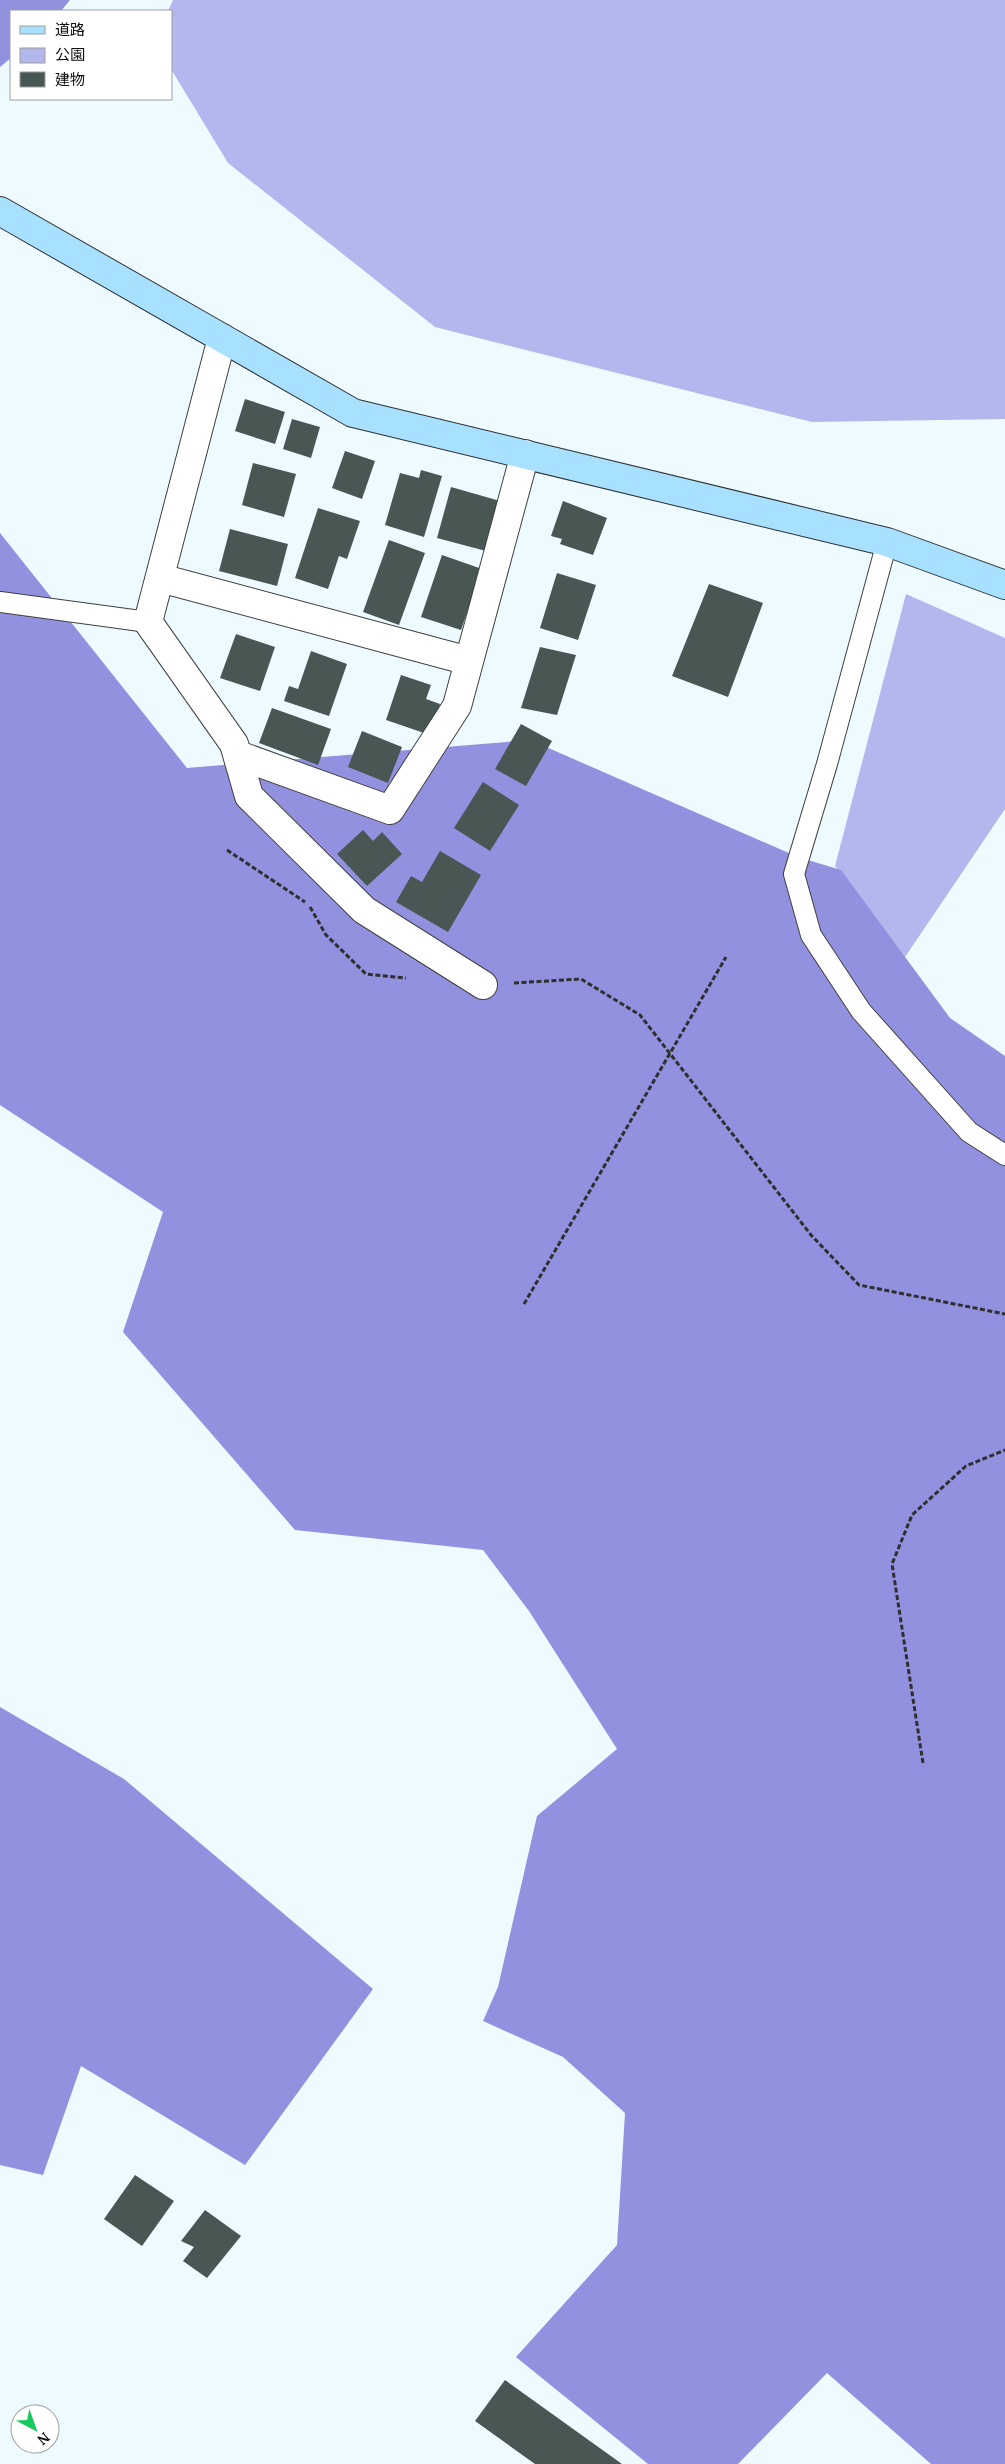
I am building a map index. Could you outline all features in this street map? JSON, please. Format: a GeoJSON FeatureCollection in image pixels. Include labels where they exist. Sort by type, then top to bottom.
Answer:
{"type":"FeatureCollection","features":[{"type":"Feature","properties":{"kind":"street"},"geometry":{"type":"LineString","coordinates":[[0,211],[353,413],[887,542],[1005,585]]}},
{"type":"Feature","properties":{"kind":"street"},"geometry":{"type":"LineString","coordinates":[[222,338],[148,622],[234,744],[249,796],[364,910],[483,985]]}},
{"type":"Feature","properties":{"kind":"street"},"geometry":{"type":"LineString","coordinates":[[238,755],[390,810],[457,706],[525,454]]}},
{"type":"Feature","properties":{"kind":"street"},"geometry":{"type":"LineString","coordinates":[[160,578],[469,661]]}},
{"type":"Feature","properties":{"kind":"lane"},"geometry":{"type":"LineString","coordinates":[[887,542],[828,764],[794,874],[812,935],[861,1011],[969,1132],[1005,1155]]}},
{"type":"Feature","properties":{"kind":"lane"},"geometry":{"type":"LineString","coordinates":[[0,602],[148,622]]}},
{"type":"Feature","properties":{"kind":"path"},"geometry":{"type":"LineString","coordinates":[[227,850],[308,904],[326,935],[366,974],[415,978]]}},
{"type":"Feature","properties":{"kind":"path"},"geometry":{"type":"LineString","coordinates":[[524,1304],[726,957]]}},
{"type":"Feature","properties":{"kind":"path"},"geometry":{"type":"LineString","coordinates":[[483,985],[581,979],[640,1015],[811,1235],[859,1286],[1005,1314]]}},
{"type":"Feature","properties":{"kind":"path"},"geometry":{"type":"LineString","coordinates":[[923,1763],[892,1564],[912,1516],[966,1466],[1005,1450]]}},
{"type":"Feature","properties":{"kind":"green space"},"geometry":{"type":"Polygon","coordinates":[[[173,0],[1005,0],[1005,419],[812,422],[435,327],[228,163],[172,71],[172,10],[168,10],[173,0]]]}},
{"type":"Feature","properties":{"kind":"green space"},"geometry":{"type":"Polygon","coordinates":[[[906,594],[1005,638],[1005,809],[905,957],[835,866],[906,594]]]}},
{"type":"Feature","properties":{"kind":"shaded area"},"geometry":{"type":"Polygon","coordinates":[[[0,0],[70,0],[62,10],[10,10],[10,59],[0,67],[0,0]]]}},
{"type":"Feature","properties":{"kind":"shaded area"},"geometry":{"type":"Polygon","coordinates":[[[0,533],[187,768],[530,740],[798,857],[841,870],[950,1018],[1005,1056],[1005,2464],[931,2464],[827,2373],[738,2464],[648,2464],[516,2357],[617,2245],[625,2113],[563,2057],[483,2021],[498,1987],[537,1816],[617,1749],[529,1611],[483,1550],[295,1530],[123,1332],[163,1212],[0,1105],[0,533]]]}},
{"type":"Feature","properties":{"kind":"shaded area"},"geometry":{"type":"Polygon","coordinates":[[[0,1707],[124,1779],[373,1989],[245,2165],[81,2066],[43,2175],[0,2165],[0,1707]]]}},
{"type":"Feature","properties":{"kind":"building"},"geometry":{"type":"Polygon","coordinates":[[[245,399],[285,412],[275,444],[235,431],[245,399]]]}},
{"type":"Feature","properties":{"kind":"building"},"geometry":{"type":"Polygon","coordinates":[[[292,419],[320,427],[311,458],[283,449],[292,419]]]}},
{"type":"Feature","properties":{"kind":"building"},"geometry":{"type":"Polygon","coordinates":[[[345,451],[375,461],[362,499],[332,488],[345,451]]]}},
{"type":"Feature","properties":{"kind":"building"},"geometry":{"type":"Polygon","coordinates":[[[253,463],[296,474],[284,517],[242,505],[253,463]]]}},
{"type":"Feature","properties":{"kind":"building"},"geometry":{"type":"Polygon","coordinates":[[[421,470],[442,476],[424,537],[385,525],[400,473],[419,478],[421,470]]]}},
{"type":"Feature","properties":{"kind":"building"},"geometry":{"type":"Polygon","coordinates":[[[451,487],[500,501],[486,551],[437,538],[451,487]]]}},
{"type":"Feature","properties":{"kind":"building"},"geometry":{"type":"Polygon","coordinates":[[[563,501],[607,518],[593,555],[560,544],[562,539],[551,536],[563,501]]]}},
{"type":"Feature","properties":{"kind":"building"},"geometry":{"type":"Polygon","coordinates":[[[318,508],[360,521],[347,559],[339,556],[328,589],[295,578],[318,508]]]}},
{"type":"Feature","properties":{"kind":"building"},"geometry":{"type":"Polygon","coordinates":[[[230,529],[288,544],[277,586],[219,571],[230,529]]]}},
{"type":"Feature","properties":{"kind":"building"},"geometry":{"type":"Polygon","coordinates":[[[389,540],[425,553],[399,625],[363,612],[389,540]]]}},
{"type":"Feature","properties":{"kind":"building"},"geometry":{"type":"Polygon","coordinates":[[[442,555],[482,569],[461,630],[421,617],[442,555]]]}},
{"type":"Feature","properties":{"kind":"building"},"geometry":{"type":"Polygon","coordinates":[[[557,573],[596,585],[578,640],[540,628],[557,573]]]}},
{"type":"Feature","properties":{"kind":"building"},"geometry":{"type":"Polygon","coordinates":[[[709,584],[763,603],[728,697],[672,676],[709,584]]]}},
{"type":"Feature","properties":{"kind":"building"},"geometry":{"type":"Polygon","coordinates":[[[236,634],[275,647],[260,691],[220,678],[236,634]]]}},
{"type":"Feature","properties":{"kind":"building"},"geometry":{"type":"Polygon","coordinates":[[[540,647],[576,655],[557,715],[521,708],[540,647]]]}},
{"type":"Feature","properties":{"kind":"building"},"geometry":{"type":"Polygon","coordinates":[[[311,651],[347,664],[329,716],[284,701],[289,686],[298,689],[311,651]]]}},
{"type":"Feature","properties":{"kind":"building"},"geometry":{"type":"Polygon","coordinates":[[[401,675],[431,685],[426,699],[440,704],[430,735],[386,720],[401,675]]]}},
{"type":"Feature","properties":{"kind":"building"},"geometry":{"type":"Polygon","coordinates":[[[272,708],[331,729],[318,765],[259,743],[272,708]]]}},
{"type":"Feature","properties":{"kind":"building"},"geometry":{"type":"Polygon","coordinates":[[[521,724],[552,741],[526,786],[495,769],[521,724]]]}},
{"type":"Feature","properties":{"kind":"building"},"geometry":{"type":"Polygon","coordinates":[[[362,731],[402,747],[388,783],[348,767],[362,731]]]}},
{"type":"Feature","properties":{"kind":"building"},"geometry":{"type":"Polygon","coordinates":[[[483,782],[519,805],[490,851],[454,828],[483,782]]]}},
{"type":"Feature","properties":{"kind":"building"},"geometry":{"type":"Polygon","coordinates":[[[363,830],[373,841],[382,832],[402,854],[367,886],[337,854],[363,830]]]}},
{"type":"Feature","properties":{"kind":"building"},"geometry":{"type":"Polygon","coordinates":[[[440,851],[481,875],[448,932],[396,902],[411,876],[422,882],[440,851]]]}},
{"type":"Feature","properties":{"kind":"building"},"geometry":{"type":"Polygon","coordinates":[[[135,2175],[174,2201],[142,2246],[104,2219],[135,2175]]]}},
{"type":"Feature","properties":{"kind":"building"},"geometry":{"type":"Polygon","coordinates":[[[205,2210],[241,2236],[207,2278],[183,2261],[194,2247],[181,2241],[205,2210]]]}},
{"type":"Feature","properties":{"kind":"building"},"geometry":{"type":"Polygon","coordinates":[[[505,2380],[622,2464],[535,2464],[475,2421],[505,2380]]]}}]}
